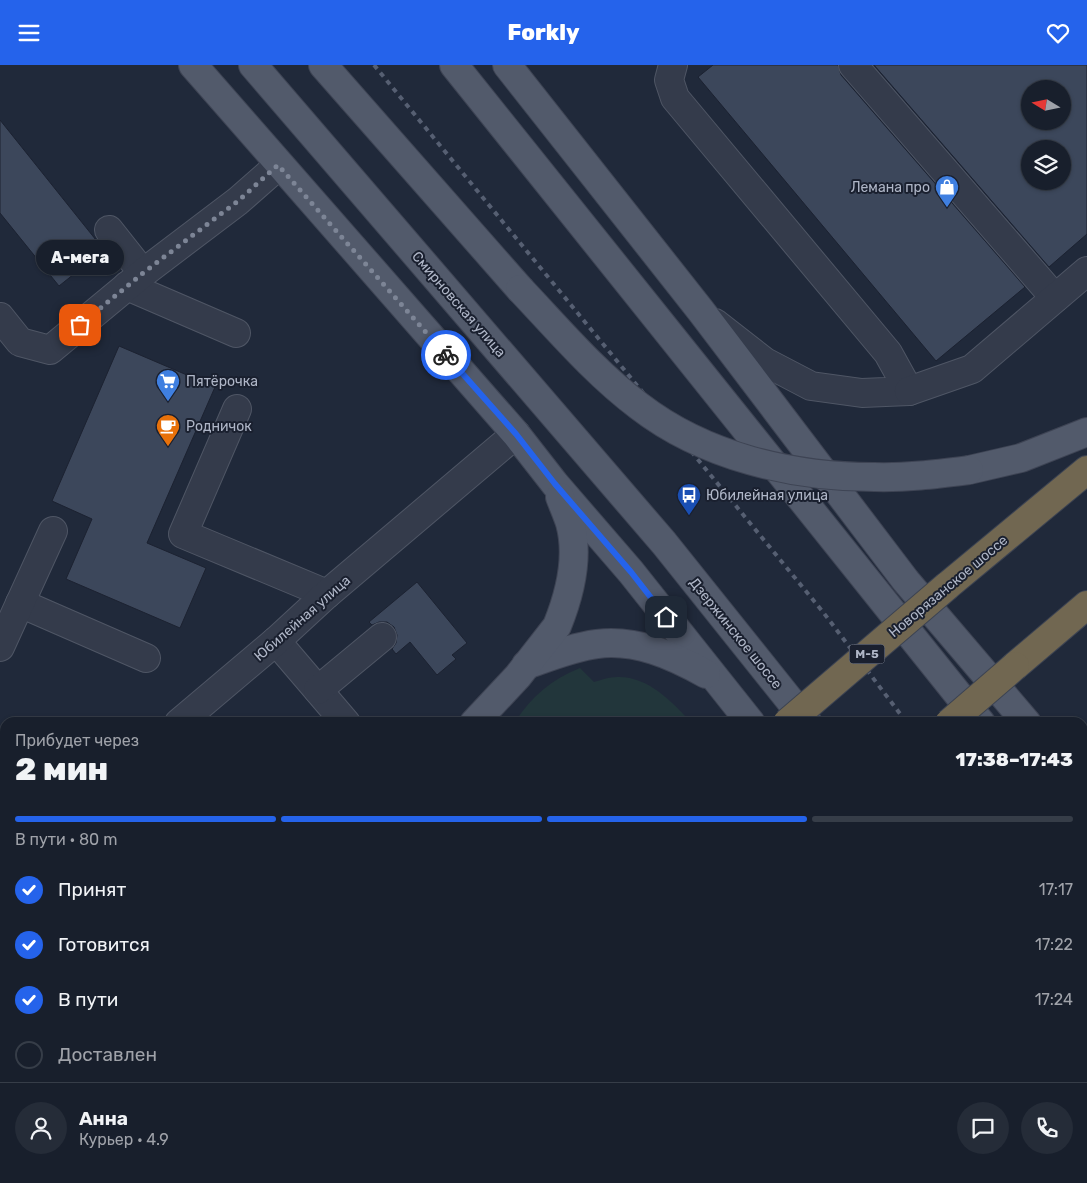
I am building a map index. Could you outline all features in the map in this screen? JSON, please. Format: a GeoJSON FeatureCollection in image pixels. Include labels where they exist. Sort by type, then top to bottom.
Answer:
{"type":"FeatureCollection","features":[{"type":"Feature","properties":{"kind":"highway","name":"Новорязанское шоссе"},"geometry":{"type":"LineString","coordinates":[[794,717],[947,586],[1087,470]]}},
{"type":"Feature","properties":{"kind":"highway"},"geometry":{"type":"LineString","coordinates":[[956,717],[1087,605]]}},
{"type":"Feature","properties":{"kind":"main road"},"geometry":{"type":"LineString","coordinates":[[193,65],[278,165],[516,434],[555,484],[631,572],[745,717]]}},
{"type":"Feature","properties":{"kind":"main road","name":"Смирновская улица"},"geometry":{"type":"LineString","coordinates":[[253,65],[664,543]]}},
{"type":"Feature","properties":{"kind":"main road"},"geometry":{"type":"LineString","coordinates":[[454,65],[976,717]]}},
{"type":"Feature","properties":{"kind":"main road"},"geometry":{"type":"LineString","coordinates":[[508,65],[701,311],[906,581],[1023,717]]}},
{"type":"Feature","properties":{"kind":"main road"},"geometry":{"type":"LineString","coordinates":[[325,68],[520,289],[600,372],[640,407],[677,430],[723,452],[777,467],[825,475],[916,476],[969,470],[1021,458],[1087,432]]}},
{"type":"Feature","properties":{"kind":"main road"},"geometry":{"type":"LineString","coordinates":[[479,717],[526,665],[557,625],[569,590],[574,555],[570,524],[555,484]]}},
{"type":"Feature","properties":{"kind":"main road","name":"Дзержинское шоссе"},"geometry":{"type":"LineString","coordinates":[[664,543],[803,717]]}},
{"type":"Feature","properties":{"kind":"main road"},"geometry":{"type":"LineString","coordinates":[[526,665],[576,648],[596,644],[619,643],[645,647],[676,658],[714,678]]}},
{"type":"Feature","properties":{"kind":"street"},"geometry":{"type":"LineString","coordinates":[[673,65],[669,80],[675,98],[888,353],[909,391]]}},
{"type":"Feature","properties":{"kind":"street"},"geometry":{"type":"LineString","coordinates":[[853,65],[1056,298]]}},
{"type":"Feature","properties":{"kind":"street"},"geometry":{"type":"LineString","coordinates":[[0,317],[20,343],[50,350],[135,280],[238,201],[278,165]]}},
{"type":"Feature","properties":{"kind":"street"},"geometry":{"type":"LineString","coordinates":[[109,230],[135,280],[236,333]]}},
{"type":"Feature","properties":{"kind":"street"},"geometry":{"type":"LineString","coordinates":[[701,311],[765,362],[811,386],[862,393],[909,391],[972,369],[1087,271]]}},
{"type":"Feature","properties":{"kind":"street"},"geometry":{"type":"LineString","coordinates":[[237,409],[183,533],[327,594]]}},
{"type":"Feature","properties":{"kind":"street","name":"Юбилейная улица"},"geometry":{"type":"LineString","coordinates":[[186,717],[276,641],[327,594],[516,434]]}},
{"type":"Feature","properties":{"kind":"street"},"geometry":{"type":"LineString","coordinates":[[0,647],[53,531]]}},
{"type":"Feature","properties":{"kind":"street"},"geometry":{"type":"LineString","coordinates":[[20,603],[146,658]]}},
{"type":"Feature","properties":{"kind":"street"},"geometry":{"type":"LineString","coordinates":[[276,641],[331,710],[382,637]]}},
{"type":"Feature","properties":{"kind":"green space"},"geometry":{"type":"Polygon","coordinates":[[[580,668],[594,682],[617,677],[639,681],[658,691],[686,717],[518,717],[535,697],[551,683],[580,668]]]}},
{"type":"Feature","properties":{"kind":"building"},"geometry":{"type":"Polygon","coordinates":[[[713,65],[838,65],[841,75],[1025,287],[936,361],[698,77],[713,65]]]}},
{"type":"Feature","properties":{"kind":"building"},"geometry":{"type":"Polygon","coordinates":[[[874,65],[1087,65],[1087,234],[1049,267],[874,65]]]}},
{"type":"Feature","properties":{"kind":"building"},"geometry":{"type":"Polygon","coordinates":[[[0,120],[104,250],[59,286],[0,213],[0,120]]]}},
{"type":"Feature","properties":{"kind":"building"},"geometry":{"type":"Polygon","coordinates":[[[119,346],[215,387],[147,543],[206,568],[180,628],[66,579],[92,519],[52,501],[119,346]]]}},
{"type":"Feature","properties":{"kind":"building"},"geometry":{"type":"Polygon","coordinates":[[[417,582],[467,643],[452,655],[456,659],[437,675],[410,642],[396,654],[392,649],[396,643],[397,635],[394,627],[387,622],[379,622],[372,625],[369,622],[417,582]]]}},
{"type":"Feature","properties":{"kind":"railway"},"geometry":{"type":"LineString","coordinates":[[374,65],[823,612],[902,717]]}},
{"type":"Feature","properties":{"kind":"way so far"},"geometry":{"type":"LineString","coordinates":[[80,325],[143,273],[238,201],[278,165],[446,355]]}},
{"type":"Feature","properties":{"kind":"place","name":"Лемана про"},"geometry":{"type":"Point","coordinates":[947,208]}},
{"type":"Feature","properties":{"kind":"place","name":"А-мега"},"geometry":{"type":"Point","coordinates":[80,325]}},
{"type":"Feature","properties":{"kind":"place","name":"Пятёрочка"},"geometry":{"type":"Point","coordinates":[168,402]}},
{"type":"Feature","properties":{"kind":"place","name":"Родничок"},"geometry":{"type":"Point","coordinates":[168,447]}},
{"type":"Feature","properties":{"kind":"place","name":"Юбилейная улица"},"geometry":{"type":"Point","coordinates":[689,516]}},
{"type":"Feature","properties":{"kind":"route"},"geometry":{"type":"LineString","coordinates":[[446,355],[516,434],[555,484],[631,572],[666,617]]}}]}
